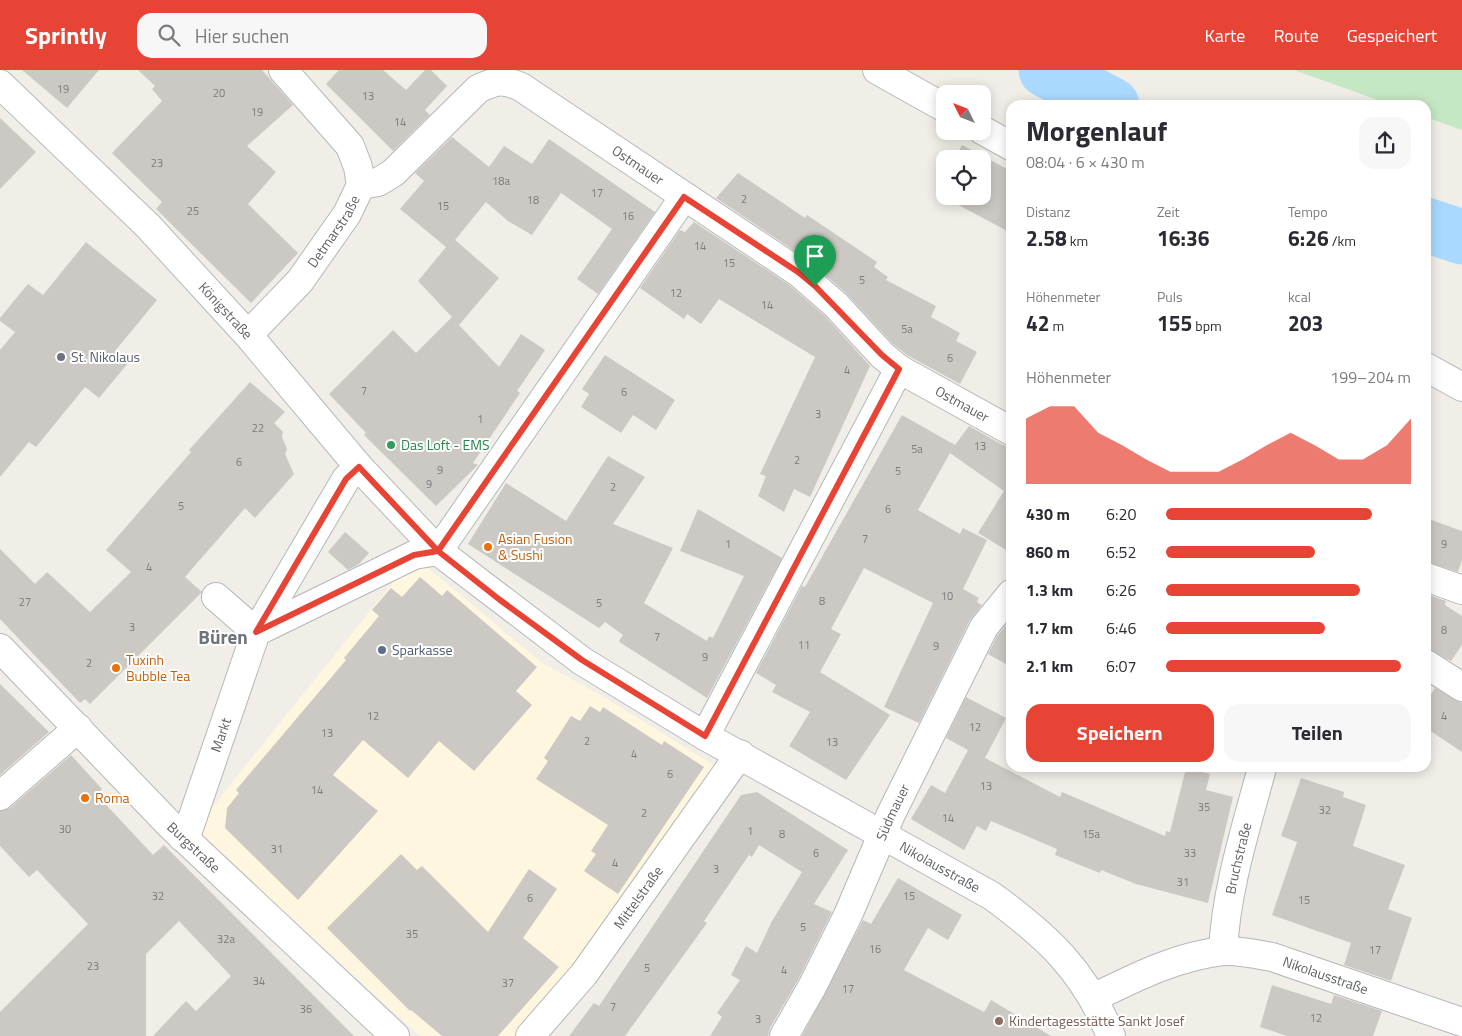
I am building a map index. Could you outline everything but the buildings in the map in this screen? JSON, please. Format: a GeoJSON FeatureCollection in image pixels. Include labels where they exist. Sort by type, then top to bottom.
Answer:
{"type":"FeatureCollection","features":[{"type":"Feature","properties":{"kind":"street","name":"Detmarstraße"},"geometry":{"type":"LineString","coordinates":[[248,334],[300,281],[347,214],[361,185],[358,166],[350,146],[283,70]]}},
{"type":"Feature","properties":{"kind":"street"},"geometry":{"type":"LineString","coordinates":[[877,70],[936,103]]}},
{"type":"Feature","properties":{"kind":"street","name":"Ostmauer"},"geometry":{"type":"LineString","coordinates":[[361,185],[378,182],[394,173],[478,89],[493,82],[506,80],[521,87],[804,277],[836,305],[882,355],[899,369],[1006,428]]}},
{"type":"Feature","properties":{"kind":"street","name":"Königstraße"},"geometry":{"type":"LineString","coordinates":[[0,84],[148,226],[248,334],[359,467],[438,551]]}},
{"type":"Feature","properties":{"kind":"street"},"geometry":{"type":"LineString","coordinates":[[991,135],[1006,143]]}},
{"type":"Feature","properties":{"kind":"street"},"geometry":{"type":"LineString","coordinates":[[216,597],[256,632],[414,555],[438,551],[684,197]]}},
{"type":"Feature","properties":{"kind":"street"},"geometry":{"type":"LineString","coordinates":[[705,736],[899,369]]}},
{"type":"Feature","properties":{"kind":"street"},"geometry":{"type":"LineString","coordinates":[[1431,370],[1462,387]]}},
{"type":"Feature","properties":{"kind":"street","name":"Markt"},"geometry":{"type":"LineString","coordinates":[[182,837],[188,831],[256,632],[346,479],[359,467]]}},
{"type":"Feature","properties":{"kind":"street","name":"Nikolausstraße"},"geometry":{"type":"LineString","coordinates":[[438,551],[574,655],[705,736],[884,834],[992,896],[1028,922],[1069,961],[1093,998],[1140,974],[1182,960],[1224,951],[1272,957],[1462,1022]]}},
{"type":"Feature","properties":{"kind":"street"},"geometry":{"type":"LineString","coordinates":[[1431,579],[1462,590]]}},
{"type":"Feature","properties":{"kind":"street","name":"Südmauer"},"geometry":{"type":"LineString","coordinates":[[784,1036],[812,987],[848,915],[891,814],[984,628],[1006,600]]}},
{"type":"Feature","properties":{"kind":"street","name":"Burgstraße"},"geometry":{"type":"LineString","coordinates":[[0,648],[182,837],[395,1036]]}},
{"type":"Feature","properties":{"kind":"street"},"geometry":{"type":"LineString","coordinates":[[1431,667],[1462,687]]}},
{"type":"Feature","properties":{"kind":"street"},"geometry":{"type":"LineString","coordinates":[[0,796],[78,728]]}},
{"type":"Feature","properties":{"kind":"street","name":"Mittelstraße"},"geometry":{"type":"LineString","coordinates":[[530,1036],[584,974],[740,754]]}},
{"type":"Feature","properties":{"kind":"street","name":"Bruchstraße"},"geometry":{"type":"LineString","coordinates":[[1224,951],[1225,921],[1230,893],[1261,772]]}},
{"type":"Feature","properties":{"kind":"street"},"geometry":{"type":"LineString","coordinates":[[1093,998],[1111,1036]]}},
{"type":"Feature","properties":{"kind":"shaded area"},"geometry":{"type":"Polygon","coordinates":[[[414,556],[542,663],[599,694],[717,767],[576,965],[515,1036],[420,1036],[194,830],[414,556]]]}},
{"type":"Feature","properties":{"kind":"green space"},"geometry":{"type":"Polygon","coordinates":[[[1294,70],[1462,70],[1462,130],[1431,119],[1431,100],[1378,100],[1294,70]]]}},
{"type":"Feature","properties":{"kind":"waterway"},"geometry":{"type":"LineString","coordinates":[[1046,70],[1103,100]]}},
{"type":"Feature","properties":{"kind":"waterway"},"geometry":{"type":"LineString","coordinates":[[1431,227],[1462,237]]}},
{"type":"Feature","properties":{"kind":"place","name":"St. Nikolaus"},"geometry":{"type":"Point","coordinates":[61,357]}},
{"type":"Feature","properties":{"kind":"place","name":"Das Loft - EMS"},"geometry":{"type":"Point","coordinates":[391,445]}},
{"type":"Feature","properties":{"kind":"place","name":"Asian Fusion & Sushi"},"geometry":{"type":"Point","coordinates":[488,547]}},
{"type":"Feature","properties":{"kind":"place","name":"Sparkasse"},"geometry":{"type":"Point","coordinates":[382,650]}},
{"type":"Feature","properties":{"kind":"place","name":"Tuxinh Bubble Tea"},"geometry":{"type":"Point","coordinates":[116,668]}},
{"type":"Feature","properties":{"kind":"place","name":"Roma"},"geometry":{"type":"Point","coordinates":[85,798]}},
{"type":"Feature","properties":{"kind":"place","name":"Kindertagesstätte Sankt Josef"},"geometry":{"type":"Point","coordinates":[999,1021]}},
{"type":"Feature","properties":{"kind":"district","name":"Büren"},"geometry":{"type":"Point","coordinates":[223,637]}},
{"type":"Feature","properties":{"kind":"route"},"geometry":{"type":"LineString","coordinates":[[815,286],[798,272],[684,197],[438,551],[414,555],[256,632],[346,479],[359,467],[438,551],[542,633],[705,736],[899,369],[882,355],[836,305],[815,286]]}}]}
